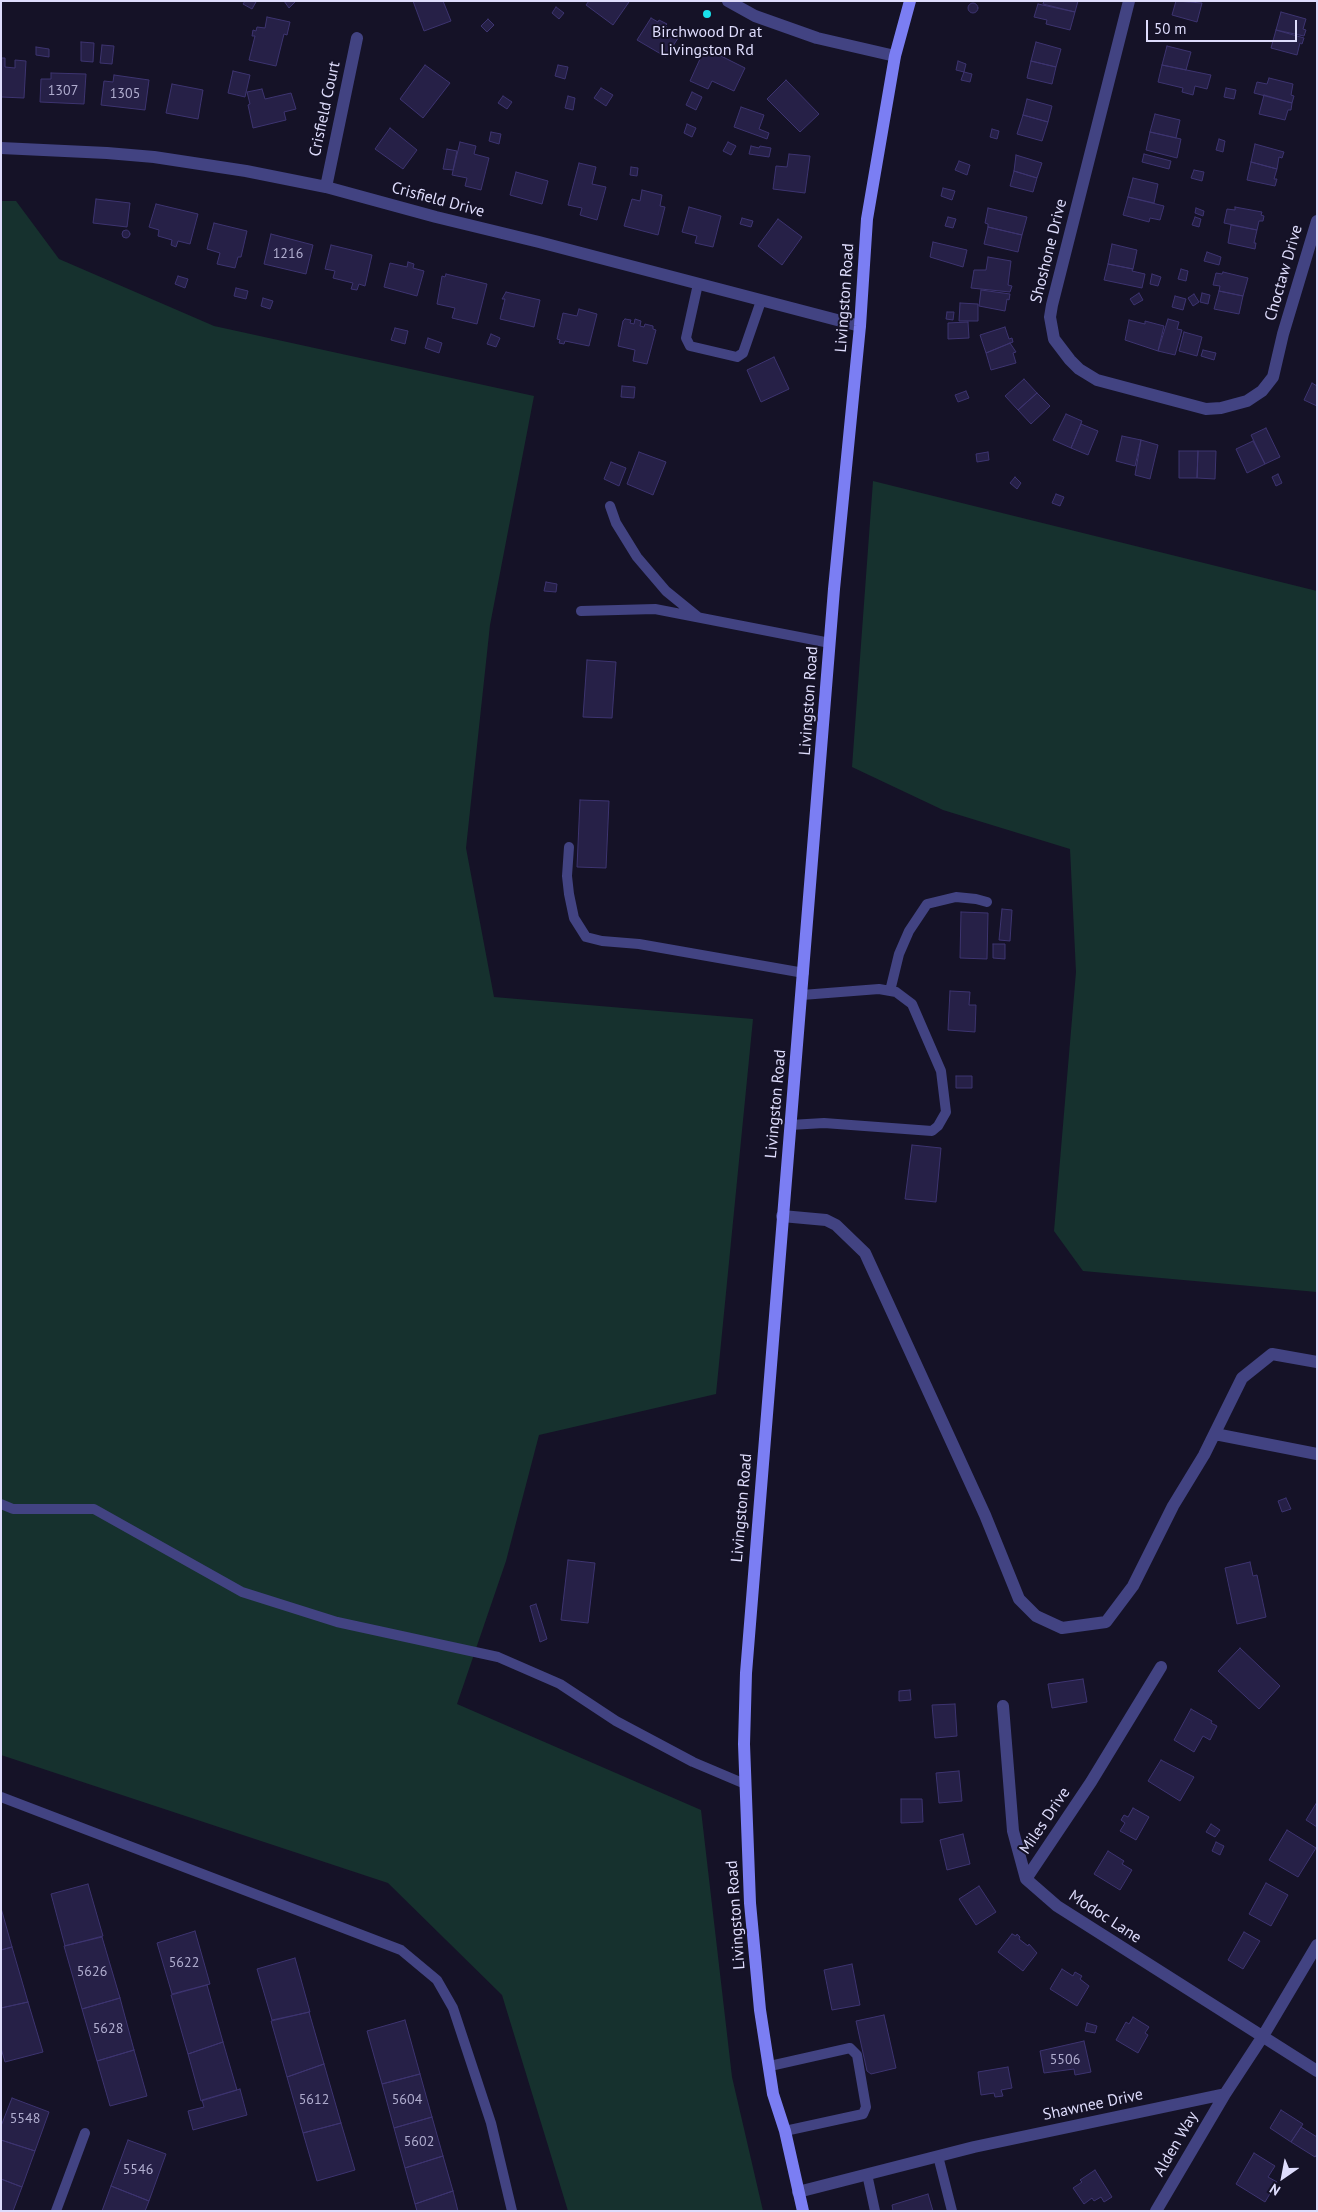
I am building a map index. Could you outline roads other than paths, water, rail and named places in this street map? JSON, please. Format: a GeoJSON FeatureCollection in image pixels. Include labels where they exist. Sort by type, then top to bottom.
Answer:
{"type":"FeatureCollection","features":[{"type":"Feature","properties":{"kind":"main road","name":"Livingston Road"},"geometry":{"type":"LineString","coordinates":[[802,2211],[785,2132],[774,2094],[760,2010],[750,1903],[746,1784],[746,1673],[782,1216],[804,973],[830,643],[860,326],[867,219],[895,56],[910,1]]}},
{"type":"Feature","properties":{"kind":"street"},"geometry":{"type":"LineString","coordinates":[[728,1],[755,16],[817,38],[895,56]]}},
{"type":"Feature","properties":{"kind":"street","name":"Shoshone Drive"},"geometry":{"type":"LineString","coordinates":[[1129,1],[1056,288],[1050,317],[1054,339],[1079,369],[1097,380],[1206,409],[1221,408],[1247,401],[1262,391],[1273,377],[1283,334]]}},
{"type":"Feature","properties":{"kind":"street","name":"Crisfield Court"},"geometry":{"type":"LineString","coordinates":[[326,187],[357,38]]}},
{"type":"Feature","properties":{"kind":"street","name":"Crisfield Drive"},"geometry":{"type":"LineString","coordinates":[[1,148],[106,153],[154,158],[246,171],[326,187],[436,218],[539,242],[860,326]]}},
{"type":"Feature","properties":{"kind":"street","name":"Choctaw Drive"},"geometry":{"type":"LineString","coordinates":[[1283,334],[1317,221]]}},
{"type":"Feature","properties":{"kind":"street"},"geometry":{"type":"LineString","coordinates":[[782,1216],[826,1220],[836,1225],[865,1252],[985,1515],[1020,1599],[1036,1616],[1062,1628],[1106,1622],[1133,1586],[1173,1506],[1215,1434],[1242,1378],[1272,1354],[1317,1362]]}},
{"type":"Feature","properties":{"kind":"street"},"geometry":{"type":"LineString","coordinates":[[1215,1434],[1317,1454]]}},
{"type":"Feature","properties":{"kind":"street","name":"Miles Drive"},"geometry":{"type":"LineString","coordinates":[[1026,1879],[1091,1782],[1161,1668]]}},
{"type":"Feature","properties":{"kind":"street"},"geometry":{"type":"LineString","coordinates":[[1003,1706],[1013,1831],[1026,1879]]}},
{"type":"Feature","properties":{"kind":"street","name":"Modoc Lane"},"geometry":{"type":"LineString","coordinates":[[1026,1879],[1057,1906],[1317,2071]]}},
{"type":"Feature","properties":{"kind":"street"},"geometry":{"type":"LineString","coordinates":[[1225,2094],[1317,1945]]}},
{"type":"Feature","properties":{"kind":"street","name":"Shawnee Drive"},"geometry":{"type":"LineString","coordinates":[[798,2192],[938,2156],[1225,2094]]}},
{"type":"Feature","properties":{"kind":"street","name":"Alden Way"},"geometry":{"type":"LineString","coordinates":[[1156,2211],[1225,2094]]}},
{"type":"Feature","properties":{"kind":"lane"},"geometry":{"type":"LineString","coordinates":[[698,284],[686,338],[690,346],[737,357],[743,353],[761,301]]}},
{"type":"Feature","properties":{"kind":"lane"},"geometry":{"type":"LineString","coordinates":[[610,506],[616,524],[637,557],[666,591],[699,618]]}},
{"type":"Feature","properties":{"kind":"lane"},"geometry":{"type":"LineString","coordinates":[[581,611],[655,609],[830,643]]}},
{"type":"Feature","properties":{"kind":"lane"},"geometry":{"type":"LineString","coordinates":[[569,847],[567,876],[569,894],[574,918],[586,937],[602,941],[639,944],[804,973]]}},
{"type":"Feature","properties":{"kind":"lane"},"geometry":{"type":"LineString","coordinates":[[890,991],[899,954],[909,931],[926,904],[956,897],[987,902]]}},
{"type":"Feature","properties":{"kind":"lane"},"geometry":{"type":"LineString","coordinates":[[790,1125],[824,1122],[932,1131],[938,1126],[946,1112],[941,1071],[912,1004],[896,992],[880,989],[802,995]]}},
{"type":"Feature","properties":{"kind":"lane"},"geometry":{"type":"LineString","coordinates":[[1,1504],[14,1509],[94,1509],[242,1592],[337,1622],[498,1657],[560,1684],[616,1721],[693,1762],[746,1784]]}},
{"type":"Feature","properties":{"kind":"lane"},"geometry":{"type":"LineString","coordinates":[[1,1797],[401,1950],[437,1980],[453,2008],[491,2123],[512,2211]]}},
{"type":"Feature","properties":{"kind":"lane"},"geometry":{"type":"LineString","coordinates":[[770,2066],[850,2048],[857,2055],[866,2107],[863,2114],[785,2132]]}},
{"type":"Feature","properties":{"kind":"lane"},"geometry":{"type":"LineString","coordinates":[[56,2211],[85,2133]]}},
{"type":"Feature","properties":{"kind":"lane"},"geometry":{"type":"LineString","coordinates":[[938,2156],[952,2211]]}},
{"type":"Feature","properties":{"kind":"lane"},"geometry":{"type":"LineString","coordinates":[[867,2174],[875,2211]]}},
{"type":"Feature","properties":{"kind":"place","name":"Birchwood Dr at Livingston Rd"},"geometry":{"type":"Point","coordinates":[707,14]}}]}
